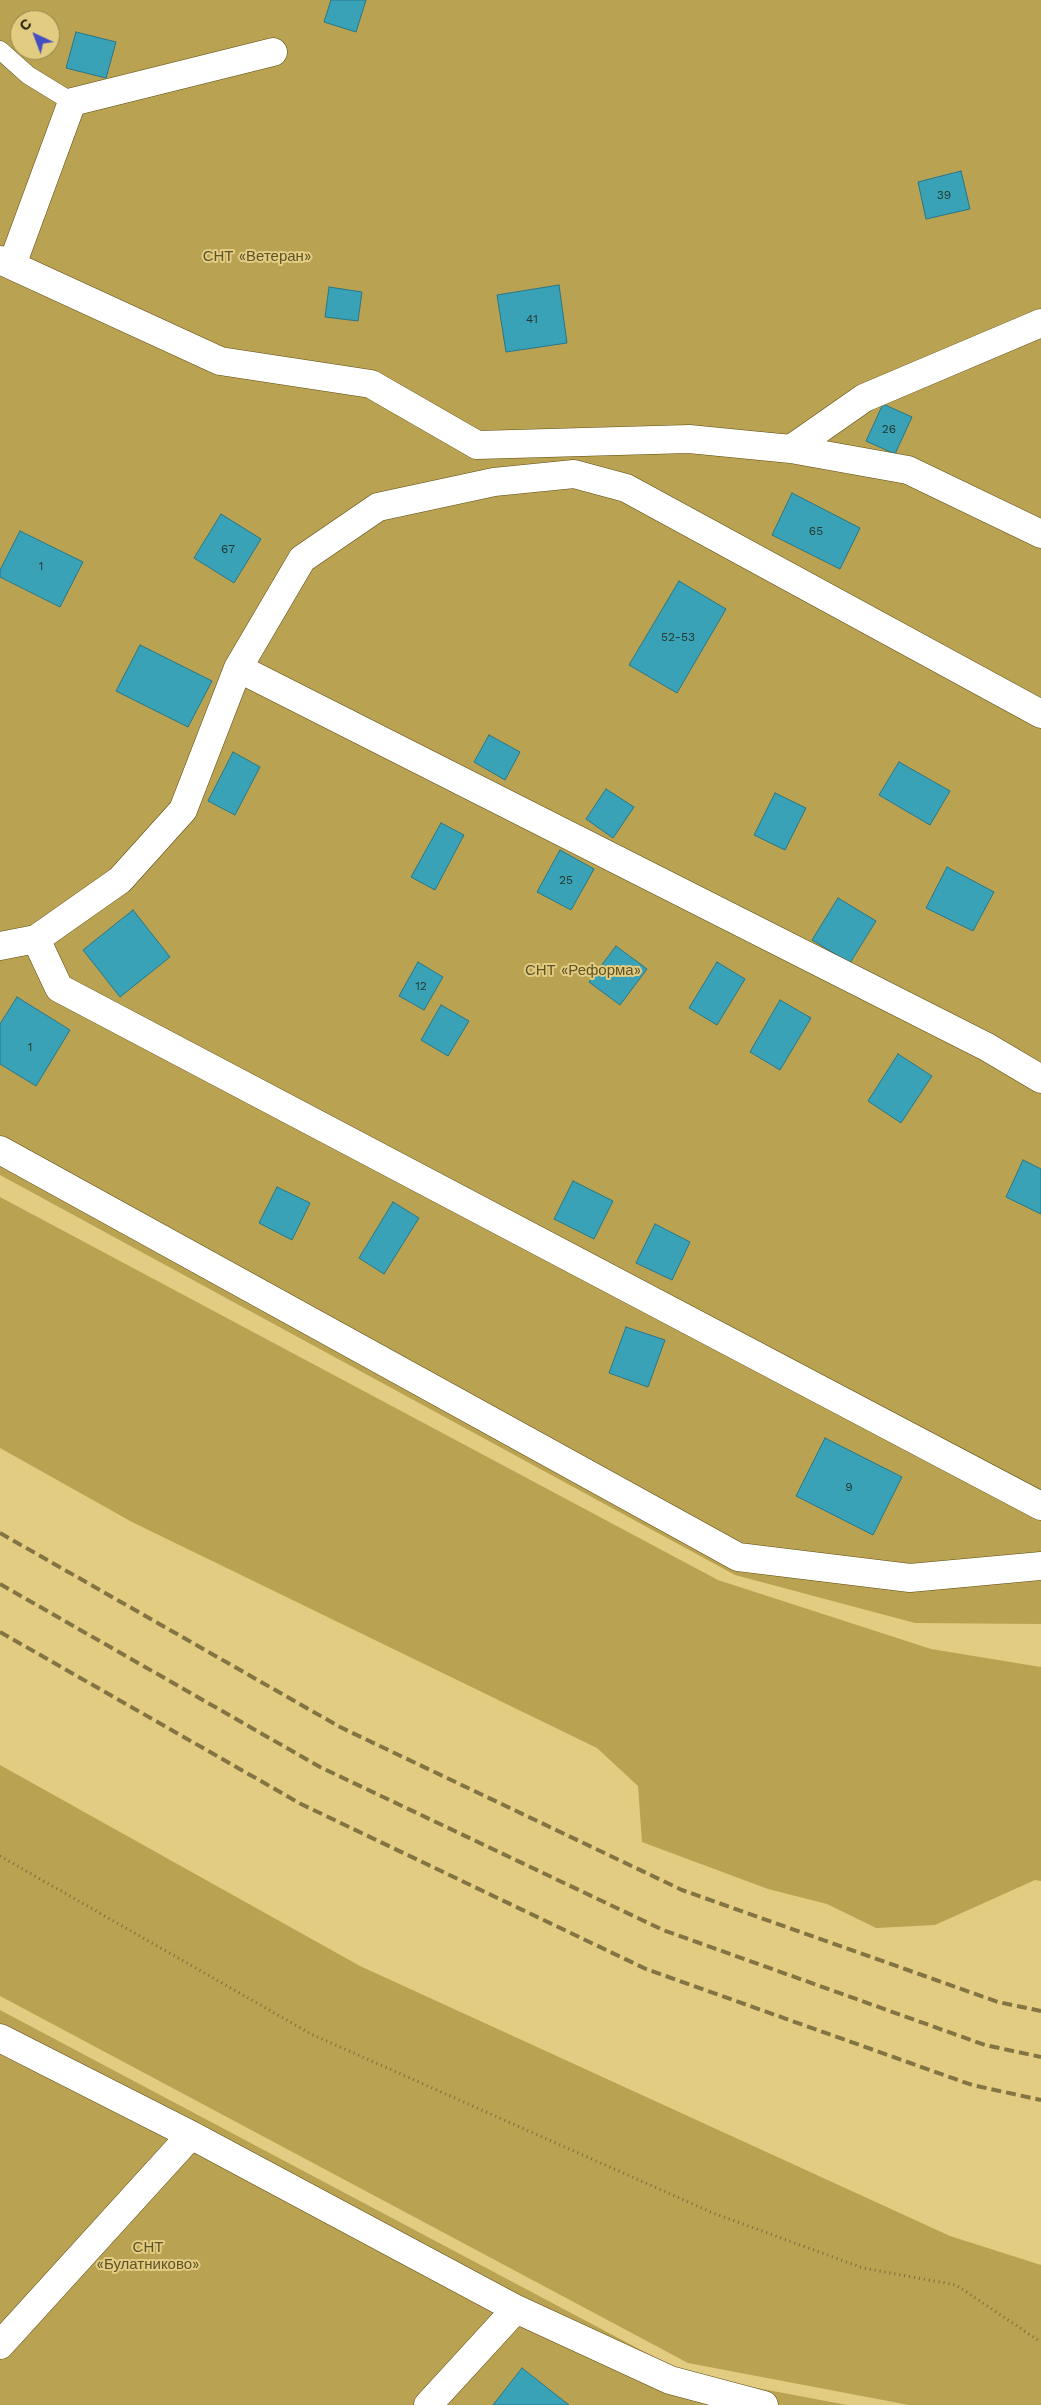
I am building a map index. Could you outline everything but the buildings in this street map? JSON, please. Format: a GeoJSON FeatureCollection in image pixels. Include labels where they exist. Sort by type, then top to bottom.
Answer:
{"type":"FeatureCollection","features":[{"type":"Feature","properties":{"kind":"street"},"geometry":{"type":"LineString","coordinates":[[274,52],[72,102],[6,262],[220,362],[371,384],[477,445],[689,439],[790,449],[908,470],[1041,534]]}},
{"type":"Feature","properties":{"kind":"street"},"geometry":{"type":"LineString","coordinates":[[790,449],[864,398],[1041,322]]}},
{"type":"Feature","properties":{"kind":"street"},"geometry":{"type":"LineString","coordinates":[[0,946],[36,939],[120,880],[184,810],[238,668],[302,559],[378,506],[494,482],[574,474],[626,488],[1041,714]]}},
{"type":"Feature","properties":{"kind":"street"},"geometry":{"type":"LineString","coordinates":[[238,668],[987,1047],[1041,1079]]}},
{"type":"Feature","properties":{"kind":"street"},"geometry":{"type":"LineString","coordinates":[[36,939],[59,988],[1041,1506]]}},
{"type":"Feature","properties":{"kind":"street"},"geometry":{"type":"LineString","coordinates":[[0,1150],[738,1557],[910,1578],[1041,1566]]}},
{"type":"Feature","properties":{"kind":"street"},"geometry":{"type":"LineString","coordinates":[[0,2038],[191,2135],[516,2309],[670,2380],[764,2405]]}},
{"type":"Feature","properties":{"kind":"street"},"geometry":{"type":"LineString","coordinates":[[0,2345],[191,2135]]}},
{"type":"Feature","properties":{"kind":"street"},"geometry":{"type":"LineString","coordinates":[[428,2405],[516,2309]]}},
{"type":"Feature","properties":{"kind":"lane"},"geometry":{"type":"LineString","coordinates":[[0,50],[28,75],[72,102]]}},
{"type":"Feature","properties":{"kind":"path"},"geometry":{"type":"LineString","coordinates":[[0,1856],[312,2034],[713,2213],[863,2268],[956,2285],[1041,2342]]}},
{"type":"Feature","properties":{"kind":"green space","name":"СНТ «Реформа»"},"geometry":{"type":"Polygon","coordinates":[[[0,0],[1041,0],[1041,1624],[915,1623],[735,1575],[0,1175],[0,0]]]}},
{"type":"Feature","properties":{"kind":"green space"},"geometry":{"type":"Polygon","coordinates":[[[0,1197],[718,1580],[931,1649],[1041,1667],[1041,1881],[1035,1880],[935,1925],[876,1928],[827,1904],[768,1889],[642,1842],[638,1786],[597,1748],[132,1522],[0,1448],[0,1197]]]}},
{"type":"Feature","properties":{"kind":"green space"},"geometry":{"type":"Polygon","coordinates":[[[0,1765],[360,1966],[950,2236],[1041,2265],[1041,2405],[909,2405],[688,2363],[0,1996],[0,1765]]]}},
{"type":"Feature","properties":{"kind":"green space","name":"СНТ «Булатниково»"},"geometry":{"type":"Polygon","coordinates":[[[0,2010],[688,2375],[847,2405],[0,2405],[0,2010]]]}},
{"type":"Feature","properties":{"kind":"railway"},"geometry":{"type":"LineString","coordinates":[[0,1533],[340,1727],[682,1890],[998,2002],[1041,2011]]}},
{"type":"Feature","properties":{"kind":"railway"},"geometry":{"type":"LineString","coordinates":[[0,1584],[320,1767],[663,1930],[985,2045],[1041,2057]]}},
{"type":"Feature","properties":{"kind":"railway"},"geometry":{"type":"LineString","coordinates":[[0,1632],[301,1804],[646,1969],[972,2085],[1041,2100]]}},
{"type":"Feature","properties":{"kind":"park label","name":"СНТ «Ветеран»"},"geometry":{"type":"Point","coordinates":[257,257]}}]}
